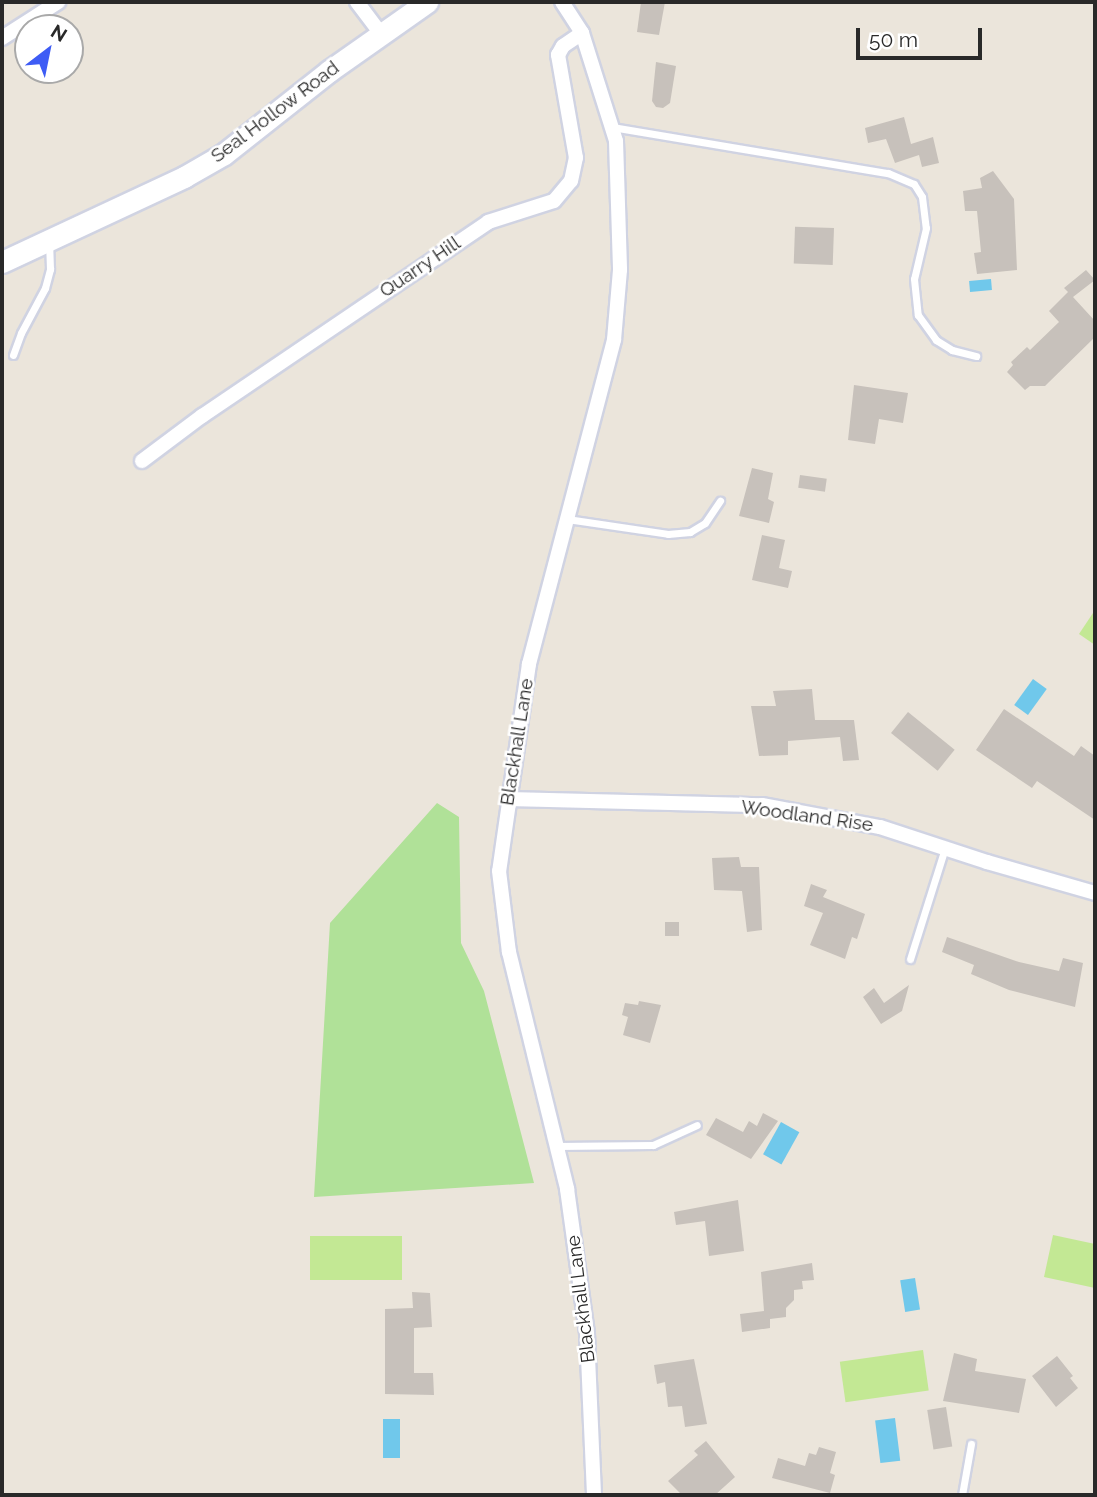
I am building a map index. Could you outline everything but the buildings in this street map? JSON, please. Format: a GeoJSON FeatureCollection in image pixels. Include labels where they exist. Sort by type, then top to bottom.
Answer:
{"type":"FeatureCollection","features":[{"type":"Feature","properties":{"kind":"main road","name":"Seal Hollow Road"},"geometry":{"type":"LineString","coordinates":[[4,255],[48,241],[184,177],[224,154],[380,33],[427,2]]}},
{"type":"Feature","properties":{"kind":"street"},"geometry":{"type":"LineString","coordinates":[[2,38],[58,2]]}},
{"type":"Feature","properties":{"kind":"street"},"geometry":{"type":"LineString","coordinates":[[357,2],[380,33]]}},
{"type":"Feature","properties":{"kind":"street","name":"Blackhall Lane"},"geometry":{"type":"LineString","coordinates":[[562,2],[582,33],[616,141],[620,270],[614,340],[529,664],[499,871],[509,952],[567,1189],[587,1334],[594,1495]]}},
{"type":"Feature","properties":{"kind":"street","name":"Quarry Hill"},"geometry":{"type":"LineString","coordinates":[[142,461],[202,416],[488,222],[554,201],[571,181],[576,158],[558,55],[570,39],[582,33]]}},
{"type":"Feature","properties":{"kind":"street","name":"Woodland Rise"},"geometry":{"type":"LineString","coordinates":[[508,799],[762,805],[880,827],[1095,893]]}},
{"type":"Feature","properties":{"kind":"lane"},"geometry":{"type":"LineString","coordinates":[[611,127],[888,173],[914,184],[922,197],[926,228],[914,279],[918,315],[936,340],[952,350],[976,356]]}},
{"type":"Feature","properties":{"kind":"lane"},"geometry":{"type":"LineString","coordinates":[[13,355],[21,333],[45,288],[51,269],[48,241]]}},
{"type":"Feature","properties":{"kind":"lane"},"geometry":{"type":"LineString","coordinates":[[567,519],[668,534],[690,531],[705,523],[720,501]]}},
{"type":"Feature","properties":{"kind":"lane"},"geometry":{"type":"LineString","coordinates":[[910,959],[945,848]]}},
{"type":"Feature","properties":{"kind":"lane"},"geometry":{"type":"LineString","coordinates":[[556,1146],[653,1144],[697,1125]]}},
{"type":"Feature","properties":{"kind":"lane"},"geometry":{"type":"LineString","coordinates":[[962,1495],[971,1444]]}},
{"type":"Feature","properties":{"kind":"green space"},"geometry":{"type":"Polygon","coordinates":[[[1095,610],[1095,645],[1079,634],[1095,610]]]}},
{"type":"Feature","properties":{"kind":"green space"},"geometry":{"type":"Polygon","coordinates":[[[437,803],[459,817],[461,943],[484,991],[534,1183],[314,1197],[330,923],[437,803]]]}},
{"type":"Feature","properties":{"kind":"green space"},"geometry":{"type":"Polygon","coordinates":[[[1053,1235],[1095,1244],[1095,1288],[1044,1277],[1053,1235]]]}},
{"type":"Feature","properties":{"kind":"green space"},"geometry":{"type":"Polygon","coordinates":[[[310,1236],[402,1236],[402,1280],[310,1280],[310,1236]]]}},
{"type":"Feature","properties":{"kind":"green space"},"geometry":{"type":"Polygon","coordinates":[[[923,1350],[929,1391],[846,1402],[840,1362],[923,1350]]]}},
{"type":"Feature","properties":{"kind":"water"},"geometry":{"type":"Polygon","coordinates":[[[991,279],[992,290],[970,292],[969,281],[991,279]]]}},
{"type":"Feature","properties":{"kind":"water"},"geometry":{"type":"Polygon","coordinates":[[[1033,679],[1047,689],[1028,715],[1014,705],[1033,679]]]}},
{"type":"Feature","properties":{"kind":"water"},"geometry":{"type":"Polygon","coordinates":[[[781,1122],[799,1132],[781,1165],[763,1154],[781,1122]]]}},
{"type":"Feature","properties":{"kind":"water"},"geometry":{"type":"Polygon","coordinates":[[[915,1278],[920,1310],[905,1312],[900,1280],[915,1278]]]}},
{"type":"Feature","properties":{"kind":"water"},"geometry":{"type":"Polygon","coordinates":[[[895,1418],[900,1461],[880,1463],[875,1420],[895,1418]]]}},
{"type":"Feature","properties":{"kind":"water"},"geometry":{"type":"Polygon","coordinates":[[[383,1419],[400,1419],[400,1458],[383,1458],[383,1419]]]}}]}
